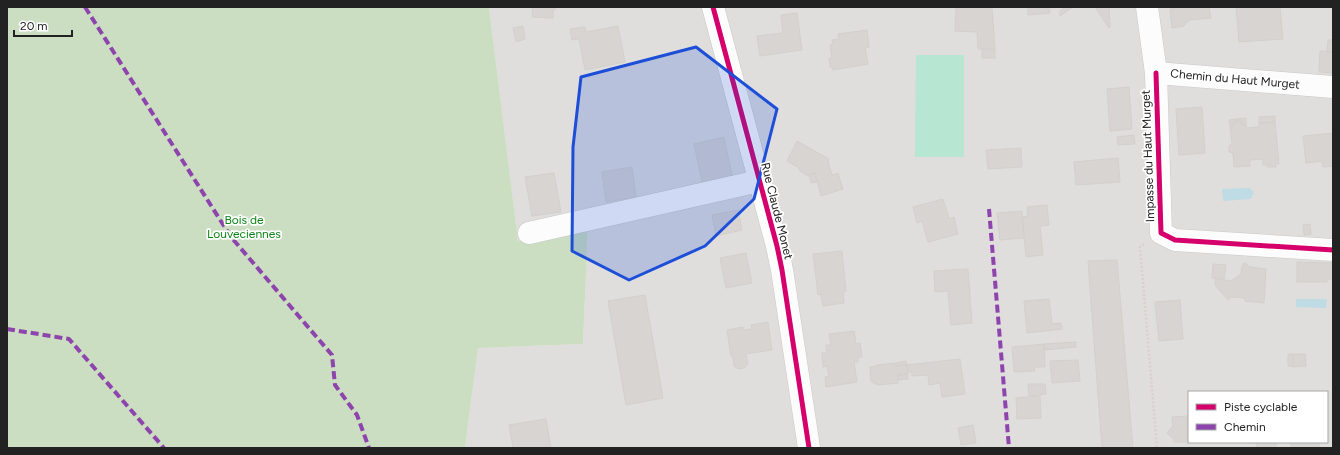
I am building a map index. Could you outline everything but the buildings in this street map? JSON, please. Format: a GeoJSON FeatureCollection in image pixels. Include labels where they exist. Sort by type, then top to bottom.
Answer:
{"type":"FeatureCollection","features":[{"type":"Feature","properties":{"kind":"street","name":"Rue Claude Monet"},"geometry":{"type":"LineString","coordinates":[[712,7],[777,246],[809,448]]}},
{"type":"Feature","properties":{"kind":"street","name":"Chemin du Haut Murget"},"geometry":{"type":"LineString","coordinates":[[1147,7],[1156,73],[1333,87]]}},
{"type":"Feature","properties":{"kind":"street","name":"Impasse du Haut Murget"},"geometry":{"type":"LineString","coordinates":[[1156,73],[1161,232],[1175,240],[1333,250]]}},
{"type":"Feature","properties":{"kind":"street"},"geometry":{"type":"LineString","coordinates":[[529,233],[759,181]]}},
{"type":"Feature","properties":{"kind":"path"},"geometry":{"type":"LineString","coordinates":[[1157,448],[1140,247],[1161,232]]}},
{"type":"Feature","properties":{"kind":"highlighted area"},"geometry":{"type":"Polygon","coordinates":[[[696,47],[777,109],[754,199],[705,246],[629,280],[572,251],[573,147],[581,77],[696,47]]]}},
{"type":"Feature","properties":{"kind":"shaded area"},"geometry":{"type":"Polygon","coordinates":[[[489,7],[1333,7],[1333,448],[465,448],[478,348],[583,344],[588,227],[518,242],[489,7]]]}},
{"type":"Feature","properties":{"kind":"green space","name":"Bois de Louveciennes"},"geometry":{"type":"Polygon","coordinates":[[[7,7],[489,7],[518,241],[588,227],[583,344],[478,348],[465,448],[7,448],[7,7]]]}},
{"type":"Feature","properties":{"kind":"green space"},"geometry":{"type":"Polygon","coordinates":[[[916,55],[964,55],[964,157],[915,157],[916,55]]]}},
{"type":"Feature","properties":{"kind":"water"},"geometry":{"type":"Polygon","coordinates":[[[1250,188],[1254,192],[1251,199],[1223,201],[1222,189],[1250,188]]]}},
{"type":"Feature","properties":{"kind":"water"},"geometry":{"type":"Polygon","coordinates":[[[1296,299],[1327,299],[1326,308],[1296,307],[1296,299]]]}},
{"type":"Feature","properties":{"kind":"marked path"},"geometry":{"type":"LineString","coordinates":[[85,7],[231,237],[332,355],[335,385],[357,415],[369,448]]}},
{"type":"Feature","properties":{"kind":"marked path"},"geometry":{"type":"LineString","coordinates":[[989,209],[1009,448]]}},
{"type":"Feature","properties":{"kind":"marked path"},"geometry":{"type":"LineString","coordinates":[[7,329],[69,339],[164,448]]}},
{"type":"Feature","properties":{"kind":"cycle path"},"geometry":{"type":"LineString","coordinates":[[713,7],[777,246],[809,448]]}},
{"type":"Feature","properties":{"kind":"cycle path"},"geometry":{"type":"LineString","coordinates":[[1156,73],[1161,233],[1175,240],[1333,250]]}}]}
